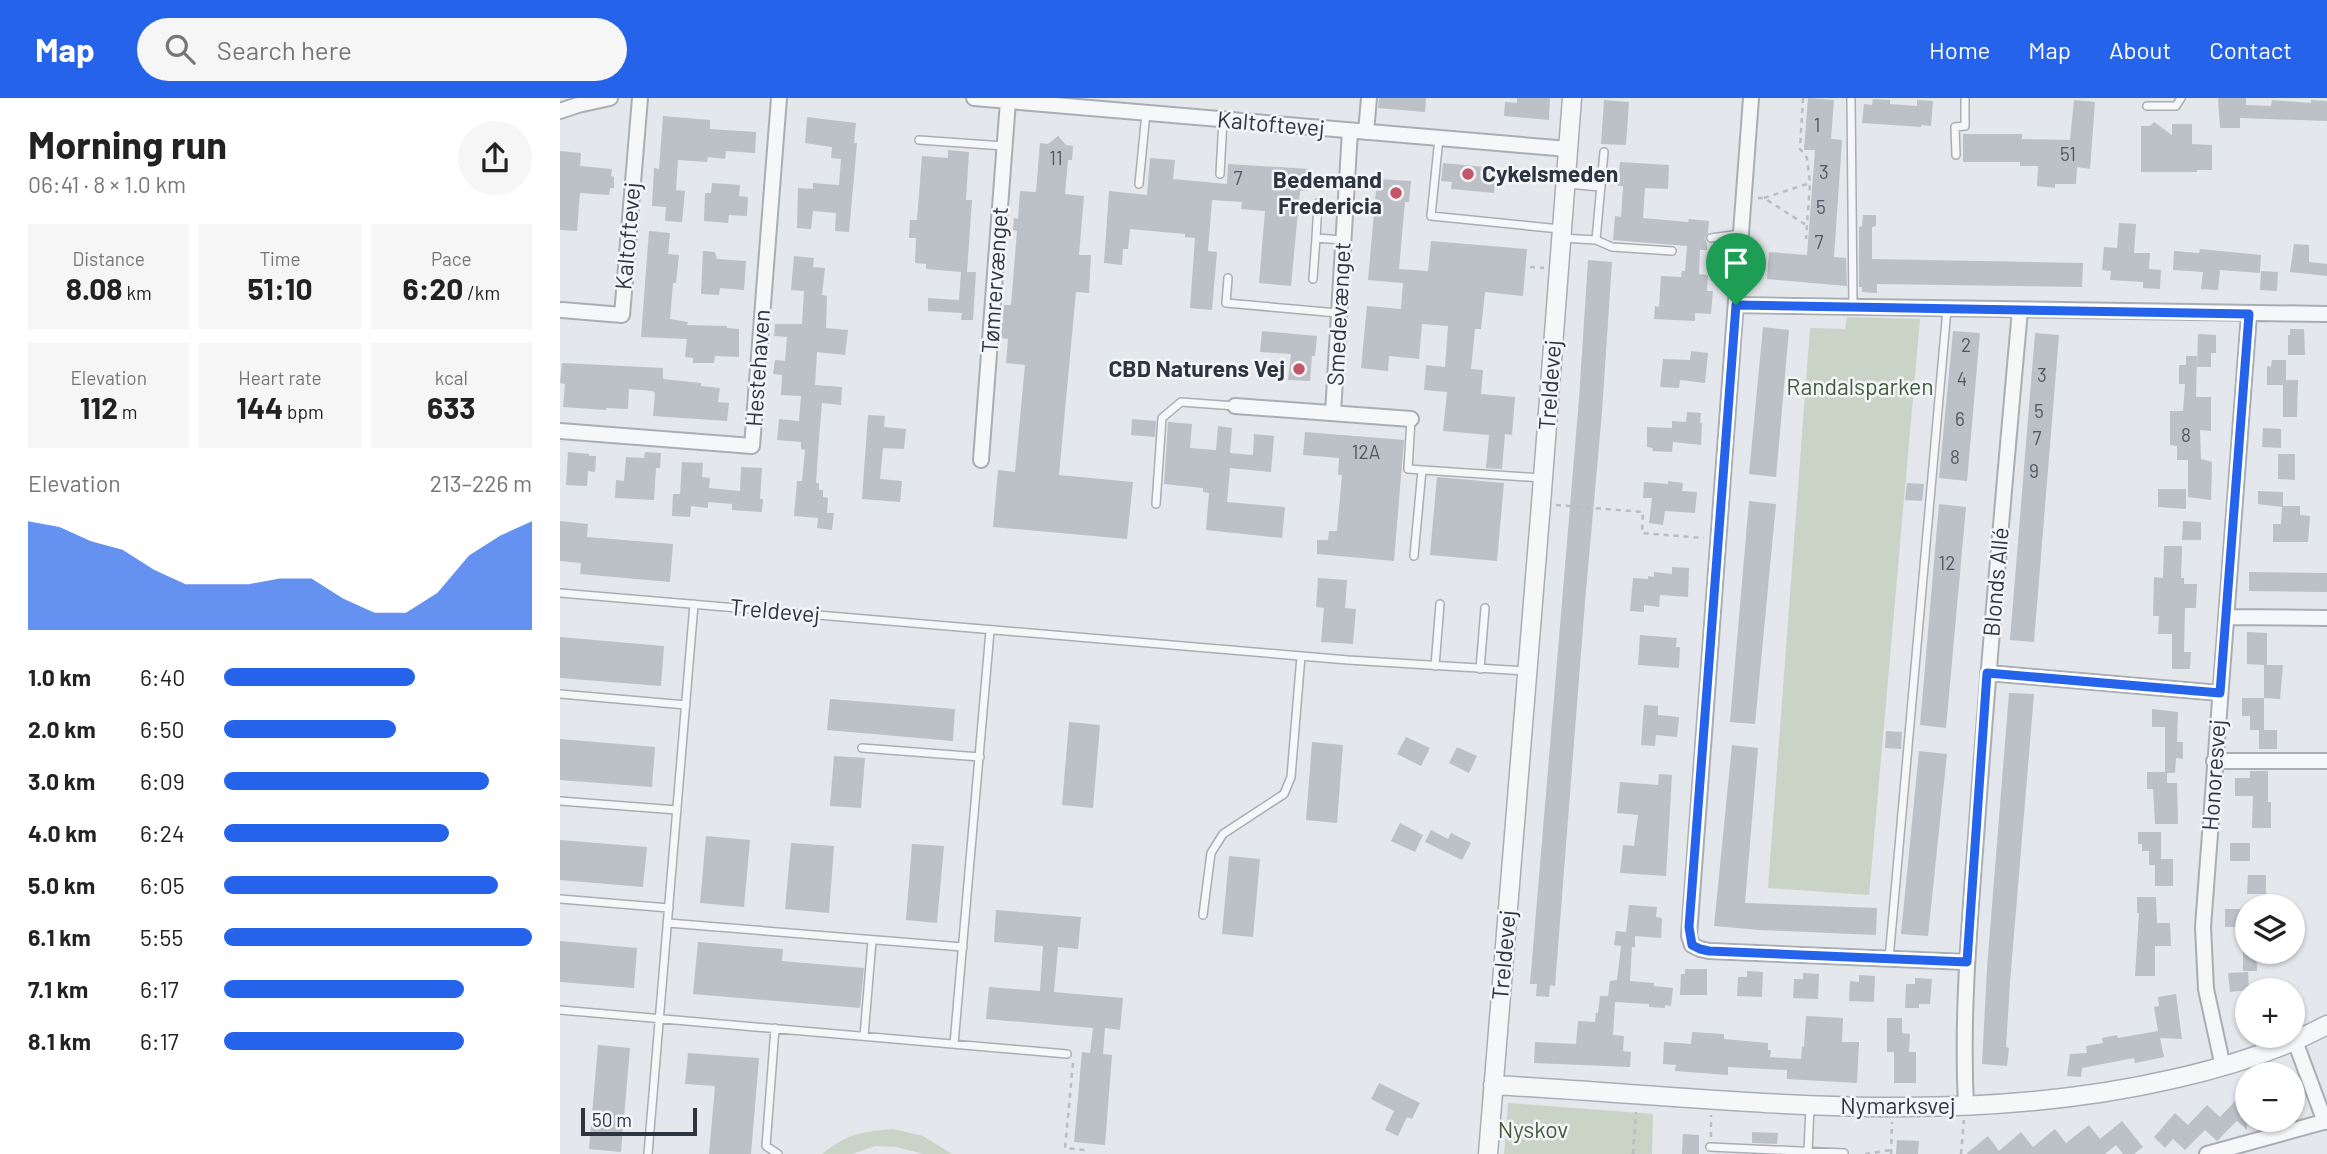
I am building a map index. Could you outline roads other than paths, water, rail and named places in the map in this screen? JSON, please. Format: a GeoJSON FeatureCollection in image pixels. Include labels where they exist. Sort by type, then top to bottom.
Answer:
{"type":"FeatureCollection","features":[{"type":"Feature","properties":{"kind":"street"},"geometry":{"type":"LineString","coordinates":[[560,111],[610,98]]}},
{"type":"Feature","properties":{"kind":"street","name":"Kaltoftevej"},"geometry":{"type":"LineString","coordinates":[[562,310],[622,315],[640,98]]}},
{"type":"Feature","properties":{"kind":"street","name":"Hestehaven"},"geometry":{"type":"LineString","coordinates":[[560,431],[752,446],[779,98]]}},
{"type":"Feature","properties":{"kind":"street","name":"Kaltoftevej"},"geometry":{"type":"LineString","coordinates":[[974,98],[1061,102],[1146,113],[1568,149]]}},
{"type":"Feature","properties":{"kind":"street"},"geometry":{"type":"LineString","coordinates":[[1366,132],[1369,98]]}},
{"type":"Feature","properties":{"kind":"street","name":"Treldevej"},"geometry":{"type":"LineString","coordinates":[[1488,1154],[1572,98]]}},
{"type":"Feature","properties":{"kind":"street"},"geometry":{"type":"LineString","coordinates":[[1751,98],[1689,927],[1692,945],[1709,951],[1967,962]]}},
{"type":"Feature","properties":{"kind":"street","name":"Tømrervænget"},"geometry":{"type":"LineString","coordinates":[[981,460],[1008,101]]}},
{"type":"Feature","properties":{"kind":"street","name":"Smedevænget"},"geometry":{"type":"LineString","coordinates":[[1333,413],[1350,131]]}},
{"type":"Feature","properties":{"kind":"street"},"geometry":{"type":"LineString","coordinates":[[1736,305],[2327,314]]}},
{"type":"Feature","properties":{"kind":"street","name":"Blonds Allé"},"geometry":{"type":"LineString","coordinates":[[1966,1106],[1964,1038],[1967,962],[1987,673],[2021,310]]}},
{"type":"Feature","properties":{"kind":"street","name":"Honoresvej"},"geometry":{"type":"LineString","coordinates":[[2223,1068],[2208,1000],[2203,926],[2249,314]]}},
{"type":"Feature","properties":{"kind":"street","name":"Smedevænget"},"geometry":{"type":"LineString","coordinates":[[1235,406],[1411,418]]}},
{"type":"Feature","properties":{"kind":"street"},"geometry":{"type":"LineString","coordinates":[[2226,617],[2327,618]]}},
{"type":"Feature","properties":{"kind":"street"},"geometry":{"type":"LineString","coordinates":[[1987,673],[2220,693]]}},
{"type":"Feature","properties":{"kind":"street"},"geometry":{"type":"LineString","coordinates":[[2214,761],[2327,761]]}},
{"type":"Feature","properties":{"kind":"street","name":"Nymarksvej"},"geometry":{"type":"LineString","coordinates":[[2305,1036],[2327,1025]]}},
{"type":"Feature","properties":{"kind":"street","name":"Nymarksvej"},"geometry":{"type":"LineString","coordinates":[[1493,1085],[1810,1106],[1966,1106],[2040,1102],[2133,1088],[2223,1068],[2276,1048]]}},
{"type":"Feature","properties":{"kind":"street"},"geometry":{"type":"LineString","coordinates":[[2207,1154],[2326,1121],[2298,1048]]}},
{"type":"Feature","properties":{"kind":"lane"},"geometry":{"type":"LineString","coordinates":[[1851,98],[1853,307]]}},
{"type":"Feature","properties":{"kind":"lane"},"geometry":{"type":"LineString","coordinates":[[1956,155],[1955,127],[1965,126],[1965,98]]}},
{"type":"Feature","properties":{"kind":"lane"},"geometry":{"type":"LineString","coordinates":[[2147,106],[2176,106],[2181,98]]}},
{"type":"Feature","properties":{"kind":"lane"},"geometry":{"type":"LineString","coordinates":[[1139,184],[1146,113]]}},
{"type":"Feature","properties":{"kind":"lane"},"geometry":{"type":"LineString","coordinates":[[1220,174],[1223,120]]}},
{"type":"Feature","properties":{"kind":"lane"},"geometry":{"type":"LineString","coordinates":[[1440,138],[1431,216],[1561,234],[1596,240],[1612,247],[1672,251]]}},
{"type":"Feature","properties":{"kind":"lane"},"geometry":{"type":"LineString","coordinates":[[919,140],[1005,146]]}},
{"type":"Feature","properties":{"kind":"lane"},"geometry":{"type":"LineString","coordinates":[[1596,240],[1604,152]]}},
{"type":"Feature","properties":{"kind":"lane"},"geometry":{"type":"LineString","coordinates":[[1565,184],[1601,187]]}},
{"type":"Feature","properties":{"kind":"lane"},"geometry":{"type":"LineString","coordinates":[[1313,279],[1318,203]]}},
{"type":"Feature","properties":{"kind":"lane"},"geometry":{"type":"LineString","coordinates":[[1711,238],[1741,234]]}},
{"type":"Feature","properties":{"kind":"lane"},"geometry":{"type":"LineString","coordinates":[[1316,238],[1343,240]]}},
{"type":"Feature","properties":{"kind":"lane"},"geometry":{"type":"LineString","coordinates":[[1228,278],[1226,303],[1339,313]]}},
{"type":"Feature","properties":{"kind":"lane"},"geometry":{"type":"LineString","coordinates":[[1889,959],[1947,309]]}},
{"type":"Feature","properties":{"kind":"lane"},"geometry":{"type":"LineString","coordinates":[[1156,505],[1162,418],[1181,402],[1235,406]]}},
{"type":"Feature","properties":{"kind":"lane"},"geometry":{"type":"LineString","coordinates":[[1411,418],[1408,469],[1543,478]]}},
{"type":"Feature","properties":{"kind":"lane"},"geometry":{"type":"LineString","coordinates":[[1414,556],[1422,470]]}},
{"type":"Feature","properties":{"kind":"lane","name":"Treldevej"},"geometry":{"type":"LineString","coordinates":[[560,593],[990,631],[1527,671]]}},
{"type":"Feature","properties":{"kind":"lane"},"geometry":{"type":"LineString","coordinates":[[648,1154],[694,604]]}},
{"type":"Feature","properties":{"kind":"lane"},"geometry":{"type":"LineString","coordinates":[[1435,666],[1440,604]]}},
{"type":"Feature","properties":{"kind":"lane"},"geometry":{"type":"LineString","coordinates":[[1480,668],[1485,608]]}},
{"type":"Feature","properties":{"kind":"lane"},"geometry":{"type":"LineString","coordinates":[[954,1044],[990,631]]}},
{"type":"Feature","properties":{"kind":"lane"},"geometry":{"type":"LineString","coordinates":[[1203,915],[1211,853],[1223,834],[1284,794],[1291,777],[1301,656]]}},
{"type":"Feature","properties":{"kind":"lane"},"geometry":{"type":"LineString","coordinates":[[560,695],[686,705]]}},
{"type":"Feature","properties":{"kind":"lane"},"geometry":{"type":"LineString","coordinates":[[862,748],[979,757]]}},
{"type":"Feature","properties":{"kind":"lane"},"geometry":{"type":"LineString","coordinates":[[560,801],[677,810]]}},
{"type":"Feature","properties":{"kind":"lane"},"geometry":{"type":"LineString","coordinates":[[560,899],[669,908]]}},
{"type":"Feature","properties":{"kind":"lane"},"geometry":{"type":"LineString","coordinates":[[667,923],[963,947]]}},
{"type":"Feature","properties":{"kind":"lane"},"geometry":{"type":"LineString","coordinates":[[864,1036],[872,941]]}},
{"type":"Feature","properties":{"kind":"lane"},"geometry":{"type":"LineString","coordinates":[[560,1010],[1067,1054]]}},
{"type":"Feature","properties":{"kind":"lane"},"geometry":{"type":"LineString","coordinates":[[775,1028],[766,1146],[778,1154]]}},
{"type":"Feature","properties":{"kind":"lane"},"geometry":{"type":"LineString","coordinates":[[1808,1152],[1810,1106]]}},
{"type":"Feature","properties":{"kind":"lane"},"geometry":{"type":"LineString","coordinates":[[1710,1147],[1844,1153]]}},
{"type":"Feature","properties":{"kind":"place","name":"Cykelsmeden"},"geometry":{"type":"Point","coordinates":[1468,174]}},
{"type":"Feature","properties":{"kind":"place","name":"Bedemand Fredericia"},"geometry":{"type":"Point","coordinates":[1396,193]}},
{"type":"Feature","properties":{"kind":"place","name":"CBD Naturens Vej"},"geometry":{"type":"Point","coordinates":[1299,369]}},
{"type":"Feature","properties":{"kind":"park label","name":"Randalsparken"},"geometry":{"type":"Point","coordinates":[1860,387]}},
{"type":"Feature","properties":{"kind":"park label","name":"Nyskov"},"geometry":{"type":"Point","coordinates":[1533,1130]}}]}
